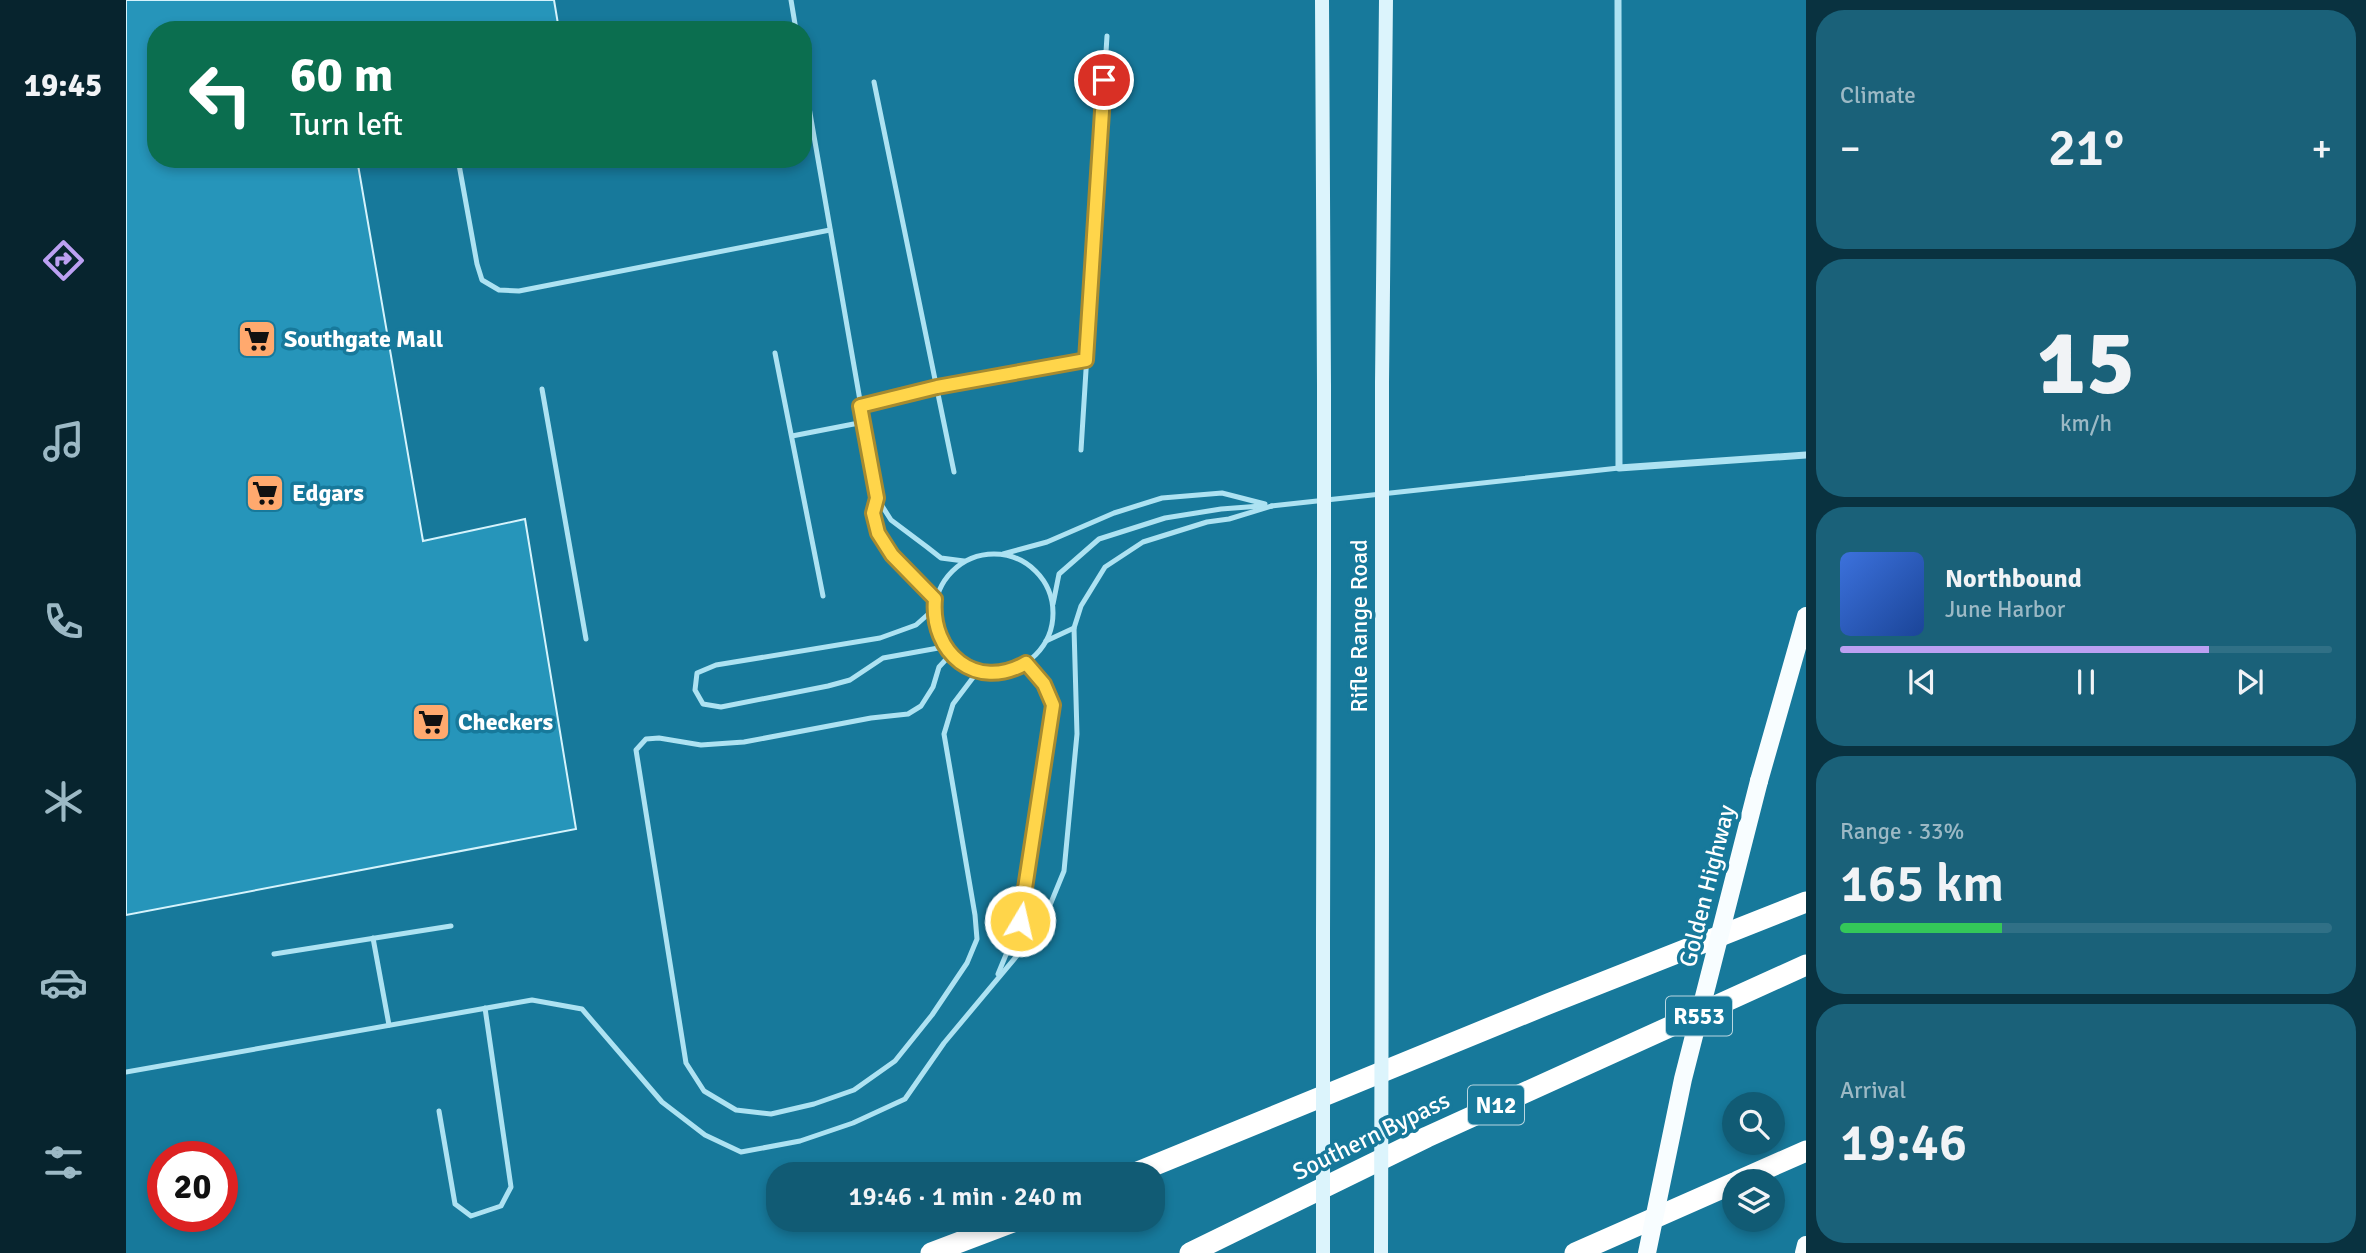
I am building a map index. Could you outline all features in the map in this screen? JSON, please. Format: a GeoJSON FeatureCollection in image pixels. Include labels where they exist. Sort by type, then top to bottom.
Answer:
{"type":"FeatureCollection","features":[{"type":"Feature","properties":{"kind":"highway"},"geometry":{"type":"LineString","coordinates":[[1162,1162],[1806,902]]}},
{"type":"Feature","properties":{"kind":"highway","name":"Southern Bypass"},"geometry":{"type":"LineString","coordinates":[[1190,1253],[1427,1137],[1806,965]]}},
{"type":"Feature","properties":{"kind":"highway"},"geometry":{"type":"LineString","coordinates":[[1766,1169],[1806,1152]]}},
{"type":"Feature","properties":{"kind":"highway"},"geometry":{"type":"LineString","coordinates":[[1575,1253],[1722,1188]]}},
{"type":"Feature","properties":{"kind":"highway"},"geometry":{"type":"LineString","coordinates":[[931,1253],[986,1232]]}},
{"type":"Feature","properties":{"kind":"main road","name":"Rifle Range Road"},"geometry":{"type":"LineString","coordinates":[[1322,0],[1323,1253]]}},
{"type":"Feature","properties":{"kind":"main road","name":"Rifle Range Road"},"geometry":{"type":"LineString","coordinates":[[1381,1253],[1385,0]]}},
{"type":"Feature","properties":{"kind":"main road","name":"Golden Highway"},"geometry":{"type":"LineString","coordinates":[[1647,1253],[1683,1079],[1759,781],[1806,616]]}},
{"type":"Feature","properties":{"kind":"main road"},"geometry":{"type":"LineString","coordinates":[[1804,1253],[1806,1245]]}},
{"type":"Feature","properties":{"kind":"street"},"geometry":{"type":"LineString","coordinates":[[1618,0],[1619,468],[1806,456]]}},
{"type":"Feature","properties":{"kind":"lane"},"geometry":{"type":"LineString","coordinates":[[791,0],[794,21]]}},
{"type":"Feature","properties":{"kind":"lane"},"geometry":{"type":"LineString","coordinates":[[1081,450],[1107,36]]}},
{"type":"Feature","properties":{"kind":"lane"},"geometry":{"type":"LineString","coordinates":[[874,82],[954,472]]}},
{"type":"Feature","properties":{"kind":"lane"},"geometry":{"type":"LineString","coordinates":[[812,125],[877,498],[891,520],[941,558],[964,561]]}},
{"type":"Feature","properties":{"kind":"lane"},"geometry":{"type":"LineString","coordinates":[[460,168],[482,280],[499,290],[519,291],[830,230]]}},
{"type":"Feature","properties":{"kind":"lane"},"geometry":{"type":"LineString","coordinates":[[775,353],[823,596]]}},
{"type":"Feature","properties":{"kind":"lane"},"geometry":{"type":"LineString","coordinates":[[860,406],[937,387],[1086,360]]}},
{"type":"Feature","properties":{"kind":"lane"},"geometry":{"type":"LineString","coordinates":[[542,389],[586,639]]}},
{"type":"Feature","properties":{"kind":"lane"},"geometry":{"type":"LineString","coordinates":[[792,436],[864,422]]}},
{"type":"Feature","properties":{"kind":"lane"},"geometry":{"type":"LineString","coordinates":[[1272,506],[1222,492],[1162,498],[1114,513],[1047,542],[1002,554],[983,554],[964,561],[950,573],[935,599],[936,629],[944,647],[959,662],[978,671],[998,673],[1017,668],[1035,657],[1046,641],[1053,623],[1053,604],[1059,574],[1099,539],[1165,518],[1221,509],[1272,506],[1619,468]]}},
{"type":"Feature","properties":{"kind":"lane"},"geometry":{"type":"LineString","coordinates":[[877,498],[873,513],[878,533],[892,555],[935,599]]}},
{"type":"Feature","properties":{"kind":"lane"},"geometry":{"type":"LineString","coordinates":[[126,1072],[532,1000],[582,1009],[662,1102],[705,1135],[741,1152],[800,1141],[853,1123],[905,1099],[944,1043],[1041,927],[1064,871],[1077,734],[1074,628],[1081,606],[1105,567],[1143,542],[1272,506]]}},
{"type":"Feature","properties":{"kind":"lane"},"geometry":{"type":"LineString","coordinates":[[1002,554],[1020,559],[1036,570],[1047,586],[1053,604]]}},
{"type":"Feature","properties":{"kind":"lane"},"geometry":{"type":"LineString","coordinates":[[934,609],[916,625],[880,638],[716,665],[697,673],[695,690],[703,704],[721,706],[828,686],[850,680],[883,658],[944,647]]}},
{"type":"Feature","properties":{"kind":"lane"},"geometry":{"type":"LineString","coordinates":[[1046,641],[1074,628]]}},
{"type":"Feature","properties":{"kind":"lane"},"geometry":{"type":"LineString","coordinates":[[951,654],[939,667],[933,687],[921,706],[908,714],[871,718],[744,742],[701,745],[659,738],[646,739],[636,750],[687,1063],[704,1091],[736,1110],[771,1114],[814,1104],[854,1090],[895,1061],[932,1015],[967,963],[977,939],[975,915],[944,734],[953,704],[978,671]]}},
{"type":"Feature","properties":{"kind":"lane"},"geometry":{"type":"LineString","coordinates":[[995,980],[1020,921],[1053,705],[1044,684],[1026,663]]}},
{"type":"Feature","properties":{"kind":"lane"},"geometry":{"type":"LineString","coordinates":[[274,954],[451,926]]}},
{"type":"Feature","properties":{"kind":"lane"},"geometry":{"type":"LineString","coordinates":[[373,938],[389,1025]]}},
{"type":"Feature","properties":{"kind":"lane"},"geometry":{"type":"LineString","coordinates":[[439,1111],[455,1204],[471,1216],[500,1206],[511,1187],[485,1008]]}},
{"type":"Feature","properties":{"kind":"building","name":"Southgate Mall"},"geometry":{"type":"Polygon","coordinates":[[[126,0],[554,0],[558,21],[147,21],[147,168],[359,168],[423,541],[525,519],[576,829],[126,915],[126,0]]]}},
{"type":"Feature","properties":{"kind":"place","name":"Southgate Mall"},"geometry":{"type":"Point","coordinates":[257,339]}},
{"type":"Feature","properties":{"kind":"place","name":"Edgars"},"geometry":{"type":"Point","coordinates":[265,493]}},
{"type":"Feature","properties":{"kind":"place","name":"Checkers"},"geometry":{"type":"Point","coordinates":[431,722]}},
{"type":"Feature","properties":{"kind":"route"},"geometry":{"type":"LineString","coordinates":[[1020,921],[1053,705],[1044,684],[1026,663],[998,673],[978,671],[959,662],[944,647],[936,629],[935,599],[892,555],[878,533],[873,513],[877,498],[860,406],[937,387],[1086,360],[1104,80]]}}]}
